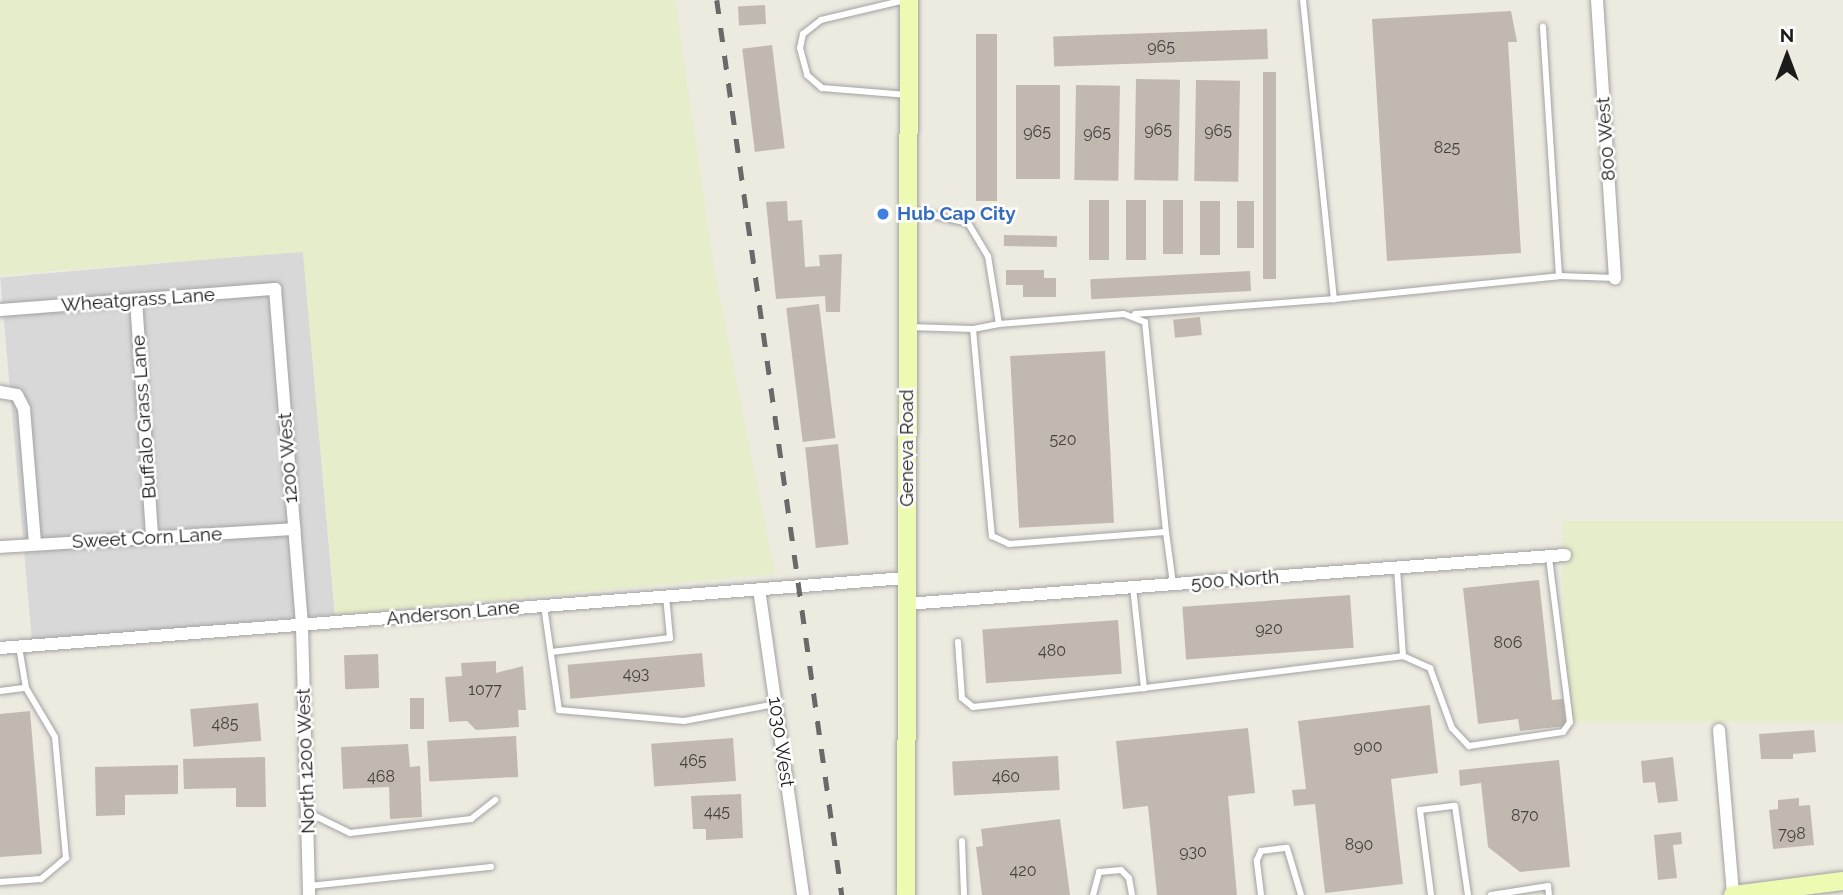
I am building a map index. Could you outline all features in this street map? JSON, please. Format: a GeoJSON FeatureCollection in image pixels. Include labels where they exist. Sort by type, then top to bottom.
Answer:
{"type":"FeatureCollection","features":[{"type":"Feature","properties":{"kind":"main road","name":"Geneva Road"},"geometry":{"type":"LineString","coordinates":[[906,895],[908,0]]}},
{"type":"Feature","properties":{"kind":"main road"},"geometry":{"type":"LineString","coordinates":[[1733,894],[1843,881]]}},
{"type":"Feature","properties":{"kind":"street","name":"800 West"},"geometry":{"type":"LineString","coordinates":[[1597,0],[1615,278]]}},
{"type":"Feature","properties":{"kind":"street","name":"Wheatgrass Lane"},"geometry":{"type":"LineString","coordinates":[[0,310],[275,289]]}},
{"type":"Feature","properties":{"kind":"street","name":"1200 West"},"geometry":{"type":"LineString","coordinates":[[275,289],[302,626]]}},
{"type":"Feature","properties":{"kind":"street","name":"Buffalo Grass Lane"},"geometry":{"type":"LineString","coordinates":[[136,300],[152,535]]}},
{"type":"Feature","properties":{"kind":"street"},"geometry":{"type":"LineString","coordinates":[[0,392],[17,395],[24,405],[35,544]]}},
{"type":"Feature","properties":{"kind":"street","name":"Sweet Corn Lane"},"geometry":{"type":"LineString","coordinates":[[0,547],[152,535],[294,529]]}},
{"type":"Feature","properties":{"kind":"street","name":"500 North"},"geometry":{"type":"LineString","coordinates":[[906,604],[1565,555]]}},
{"type":"Feature","properties":{"kind":"street","name":"Anderson Lane"},"geometry":{"type":"LineString","coordinates":[[0,648],[906,578]]}},
{"type":"Feature","properties":{"kind":"street","name":"1030 West"},"geometry":{"type":"LineString","coordinates":[[759,589],[803,895]]}},
{"type":"Feature","properties":{"kind":"street","name":"North 1200 West"},"geometry":{"type":"LineString","coordinates":[[302,626],[309,891]]}},
{"type":"Feature","properties":{"kind":"street"},"geometry":{"type":"LineString","coordinates":[[1718,730],[1733,894]]}},
{"type":"Feature","properties":{"kind":"lane"},"geometry":{"type":"LineString","coordinates":[[908,0],[821,20],[803,34],[800,48],[807,75],[822,88],[908,96]]}},
{"type":"Feature","properties":{"kind":"lane"},"geometry":{"type":"LineString","coordinates":[[1303,0],[1334,299]]}},
{"type":"Feature","properties":{"kind":"lane"},"geometry":{"type":"LineString","coordinates":[[1543,27],[1559,275]]}},
{"type":"Feature","properties":{"kind":"lane"},"geometry":{"type":"LineString","coordinates":[[908,210],[968,223],[982,238],[999,324]]}},
{"type":"Feature","properties":{"kind":"lane"},"geometry":{"type":"LineString","coordinates":[[907,327],[973,329],[999,324],[1334,299],[1559,275],[1615,278]]}},
{"type":"Feature","properties":{"kind":"lane"},"geometry":{"type":"LineString","coordinates":[[1135,314],[1145,322],[1173,584]]}},
{"type":"Feature","properties":{"kind":"lane"},"geometry":{"type":"LineString","coordinates":[[973,329],[996,542],[1166,532]]}},
{"type":"Feature","properties":{"kind":"lane"},"geometry":{"type":"LineString","coordinates":[[958,642],[962,698],[973,707],[1403,656],[1430,668],[1452,728],[1469,746],[1563,732],[1570,722],[1549,556]]}},
{"type":"Feature","properties":{"kind":"lane"},"geometry":{"type":"LineString","coordinates":[[1397,567],[1403,656]]}},
{"type":"Feature","properties":{"kind":"lane"},"geometry":{"type":"LineString","coordinates":[[1133,587],[1144,688]]}},
{"type":"Feature","properties":{"kind":"lane"},"geometry":{"type":"LineString","coordinates":[[551,652],[670,638],[666,596]]}},
{"type":"Feature","properties":{"kind":"lane"},"geometry":{"type":"LineString","coordinates":[[544,606],[559,710],[684,721],[776,704]]}},
{"type":"Feature","properties":{"kind":"lane"},"geometry":{"type":"LineString","coordinates":[[0,882],[41,879],[66,858],[55,737],[26,688],[19,646]]}},
{"type":"Feature","properties":{"kind":"lane"},"geometry":{"type":"LineString","coordinates":[[0,691],[26,688]]}},
{"type":"Feature","properties":{"kind":"lane"},"geometry":{"type":"LineString","coordinates":[[307,812],[350,833],[471,819],[495,800]]}},
{"type":"Feature","properties":{"kind":"lane"},"geometry":{"type":"LineString","coordinates":[[1431,895],[1420,810],[1455,806],[1468,895]]}},
{"type":"Feature","properties":{"kind":"lane"},"geometry":{"type":"LineString","coordinates":[[962,841],[964,895]]}},
{"type":"Feature","properties":{"kind":"lane"},"geometry":{"type":"LineString","coordinates":[[1261,895],[1257,860],[1261,851],[1287,848],[1301,895]]}},
{"type":"Feature","properties":{"kind":"lane"},"geometry":{"type":"LineString","coordinates":[[309,891],[491,867]]}},
{"type":"Feature","properties":{"kind":"lane"},"geometry":{"type":"LineString","coordinates":[[1093,895],[1099,872],[1121,870],[1129,878],[1132,895]]}},
{"type":"Feature","properties":{"kind":"lane"},"geometry":{"type":"LineString","coordinates":[[1490,895],[1548,886],[1549,895]]}},
{"type":"Feature","properties":{"kind":"shaded area"},"geometry":{"type":"Polygon","coordinates":[[[303,251],[335,615],[32,641],[0,277],[303,251]]]}},
{"type":"Feature","properties":{"kind":"green space"},"geometry":{"type":"Polygon","coordinates":[[[0,0],[675,0],[715,273],[775,574],[335,615],[303,252],[0,275],[0,0]]]}},
{"type":"Feature","properties":{"kind":"green space"},"geometry":{"type":"Polygon","coordinates":[[[1563,521],[1843,521],[1843,722],[1563,722],[1563,521]]]}},
{"type":"Feature","properties":{"kind":"building"},"geometry":{"type":"Polygon","coordinates":[[[765,5],[766,24],[739,25],[738,6],[765,5]]]}},
{"type":"Feature","properties":{"kind":"building"},"geometry":{"type":"Polygon","coordinates":[[[1511,11],[1517,42],[1508,42],[1521,253],[1387,261],[1372,19],[1511,11]]]}},
{"type":"Feature","properties":{"kind":"building"},"geometry":{"type":"Polygon","coordinates":[[[1267,29],[1268,59],[1054,66],[1053,36],[1267,29]]]}},
{"type":"Feature","properties":{"kind":"building"},"geometry":{"type":"Polygon","coordinates":[[[976,34],[997,34],[997,201],[976,201],[976,34]]]}},
{"type":"Feature","properties":{"kind":"building"},"geometry":{"type":"Polygon","coordinates":[[[772,45],[785,148],[755,152],[742,49],[772,45]]]}},
{"type":"Feature","properties":{"kind":"building"},"geometry":{"type":"Polygon","coordinates":[[[1263,72],[1276,72],[1276,279],[1263,279],[1263,72]]]}},
{"type":"Feature","properties":{"kind":"building"},"geometry":{"type":"Polygon","coordinates":[[[1136,79],[1180,80],[1178,181],[1134,180],[1136,79]]]}},
{"type":"Feature","properties":{"kind":"building"},"geometry":{"type":"Polygon","coordinates":[[[1196,80],[1240,81],[1238,182],[1194,181],[1196,80]]]}},
{"type":"Feature","properties":{"kind":"building"},"geometry":{"type":"Polygon","coordinates":[[[1016,85],[1060,85],[1060,179],[1016,179],[1016,85]]]}},
{"type":"Feature","properties":{"kind":"building"},"geometry":{"type":"Polygon","coordinates":[[[1076,85],[1120,86],[1118,181],[1074,180],[1076,85]]]}},
{"type":"Feature","properties":{"kind":"building"},"geometry":{"type":"Polygon","coordinates":[[[1089,200],[1109,200],[1109,260],[1089,260],[1089,200]]]}},
{"type":"Feature","properties":{"kind":"building"},"geometry":{"type":"Polygon","coordinates":[[[1126,200],[1146,200],[1146,260],[1126,260],[1126,200]]]}},
{"type":"Feature","properties":{"kind":"building"},"geometry":{"type":"Polygon","coordinates":[[[1163,200],[1183,200],[1183,254],[1163,254],[1163,200]]]}},
{"type":"Feature","properties":{"kind":"building"},"geometry":{"type":"Polygon","coordinates":[[[787,201],[788,221],[802,220],[805,267],[820,266],[819,255],[842,254],[840,312],[826,312],[825,296],[776,299],[766,202],[787,201]]]}},
{"type":"Feature","properties":{"kind":"building"},"geometry":{"type":"Polygon","coordinates":[[[1200,201],[1220,201],[1220,255],[1200,255],[1200,201]]]}},
{"type":"Feature","properties":{"kind":"building"},"geometry":{"type":"Polygon","coordinates":[[[1237,201],[1254,201],[1254,248],[1237,248],[1237,201]]]}},
{"type":"Feature","properties":{"kind":"building"},"geometry":{"type":"Polygon","coordinates":[[[1004,235],[1057,236],[1057,247],[1004,246],[1004,235]]]}},
{"type":"Feature","properties":{"kind":"building"},"geometry":{"type":"Polygon","coordinates":[[[1006,270],[1044,270],[1044,278],[1056,278],[1056,297],[1023,297],[1023,285],[1006,285],[1006,270]]]}},
{"type":"Feature","properties":{"kind":"building"},"geometry":{"type":"Polygon","coordinates":[[[1250,271],[1251,291],[1091,299],[1090,279],[1250,271]]]}},
{"type":"Feature","properties":{"kind":"building"},"geometry":{"type":"Polygon","coordinates":[[[819,304],[835,438],[803,442],[786,308],[819,304]]]}},
{"type":"Feature","properties":{"kind":"building"},"geometry":{"type":"Polygon","coordinates":[[[1200,317],[1202,335],[1175,338],[1173,320],[1200,317]]]}},
{"type":"Feature","properties":{"kind":"building"},"geometry":{"type":"Polygon","coordinates":[[[1105,351],[1114,523],[1019,528],[1010,356],[1105,351]]]}},
{"type":"Feature","properties":{"kind":"building"},"geometry":{"type":"Polygon","coordinates":[[[838,444],[849,544],[816,548],[805,447],[838,444]]]}},
{"type":"Feature","properties":{"kind":"building"},"geometry":{"type":"Polygon","coordinates":[[[1539,580],[1552,700],[1563,699],[1566,726],[1520,731],[1518,719],[1478,724],[1463,588],[1539,580]]]}},
{"type":"Feature","properties":{"kind":"building"},"geometry":{"type":"Polygon","coordinates":[[[1350,595],[1354,648],[1186,660],[1182,607],[1350,595]]]}},
{"type":"Feature","properties":{"kind":"building"},"geometry":{"type":"Polygon","coordinates":[[[1118,620],[1122,674],[986,683],[982,629],[1118,620]]]}},
{"type":"Feature","properties":{"kind":"building"},"geometry":{"type":"Polygon","coordinates":[[[702,653],[705,687],[570,699],[568,665],[702,653]]]}},
{"type":"Feature","properties":{"kind":"building"},"geometry":{"type":"Polygon","coordinates":[[[378,654],[379,688],[345,689],[344,655],[378,654]]]}},
{"type":"Feature","properties":{"kind":"building"},"geometry":{"type":"Polygon","coordinates":[[[496,661],[496,673],[523,666],[526,710],[518,710],[519,727],[476,730],[467,721],[449,722],[445,677],[462,676],[461,663],[496,661]]]}},
{"type":"Feature","properties":{"kind":"building"},"geometry":{"type":"Polygon","coordinates":[[[410,698],[424,698],[424,729],[410,729],[410,698]]]}},
{"type":"Feature","properties":{"kind":"building"},"geometry":{"type":"Polygon","coordinates":[[[258,703],[261,741],[194,747],[190,709],[258,703]]]}},
{"type":"Feature","properties":{"kind":"building"},"geometry":{"type":"Polygon","coordinates":[[[1430,705],[1438,773],[1391,779],[1403,884],[1325,893],[1315,804],[1294,806],[1292,790],[1306,789],[1298,721],[1430,705]]]}},
{"type":"Feature","properties":{"kind":"building"},"geometry":{"type":"Polygon","coordinates":[[[30,711],[42,854],[0,857],[0,714],[30,711]]]}},
{"type":"Feature","properties":{"kind":"building"},"geometry":{"type":"Polygon","coordinates":[[[1248,728],[1255,793],[1228,796],[1237,895],[1157,895],[1148,806],[1123,809],[1116,741],[1248,728]]]}},
{"type":"Feature","properties":{"kind":"building"},"geometry":{"type":"Polygon","coordinates":[[[1814,730],[1816,752],[1793,754],[1793,759],[1761,759],[1759,734],[1814,730]]]}},
{"type":"Feature","properties":{"kind":"building"},"geometry":{"type":"Polygon","coordinates":[[[516,736],[518,777],[429,782],[427,741],[516,736]]]}},
{"type":"Feature","properties":{"kind":"building"},"geometry":{"type":"Polygon","coordinates":[[[733,738],[736,781],[654,787],[651,744],[733,738]]]}},
{"type":"Feature","properties":{"kind":"building"},"geometry":{"type":"Polygon","coordinates":[[[408,744],[410,767],[420,766],[422,817],[390,819],[389,787],[343,789],[341,747],[408,744]]]}},
{"type":"Feature","properties":{"kind":"building"},"geometry":{"type":"Polygon","coordinates":[[[1058,756],[1060,790],[954,796],[952,762],[1058,756]]]}},
{"type":"Feature","properties":{"kind":"building"},"geometry":{"type":"Polygon","coordinates":[[[265,757],[266,807],[236,807],[236,788],[184,789],[183,759],[265,757]]]}},
{"type":"Feature","properties":{"kind":"building"},"geometry":{"type":"Polygon","coordinates":[[[1673,757],[1678,801],[1658,803],[1655,782],[1643,783],[1641,761],[1673,757]]]}},
{"type":"Feature","properties":{"kind":"building"},"geometry":{"type":"Polygon","coordinates":[[[1559,760],[1570,867],[1520,872],[1488,847],[1481,783],[1460,786],[1459,770],[1559,760]]]}},
{"type":"Feature","properties":{"kind":"building"},"geometry":{"type":"Polygon","coordinates":[[[178,765],[178,794],[125,795],[125,815],[96,816],[95,767],[178,765]]]}},
{"type":"Feature","properties":{"kind":"building"},"geometry":{"type":"Polygon","coordinates":[[[741,794],[743,838],[706,840],[706,829],[693,829],[691,796],[741,794]]]}},
{"type":"Feature","properties":{"kind":"building"},"geometry":{"type":"Polygon","coordinates":[[[1799,798],[1799,806],[1810,805],[1814,845],[1773,849],[1769,810],[1778,809],[1778,800],[1799,798]]]}},
{"type":"Feature","properties":{"kind":"building"},"geometry":{"type":"Polygon","coordinates":[[[1060,819],[1070,895],[982,895],[976,847],[983,846],[981,829],[1060,819]]]}},
{"type":"Feature","properties":{"kind":"building"},"geometry":{"type":"Polygon","coordinates":[[[1681,832],[1682,844],[1673,845],[1677,878],[1658,880],[1654,835],[1681,832]]]}},
{"type":"Feature","properties":{"kind":"railway"},"geometry":{"type":"LineString","coordinates":[[717,0],[842,895]]}},
{"type":"Feature","properties":{"kind":"place","name":"Hub Cap City"},"geometry":{"type":"Point","coordinates":[883,214]}}]}
